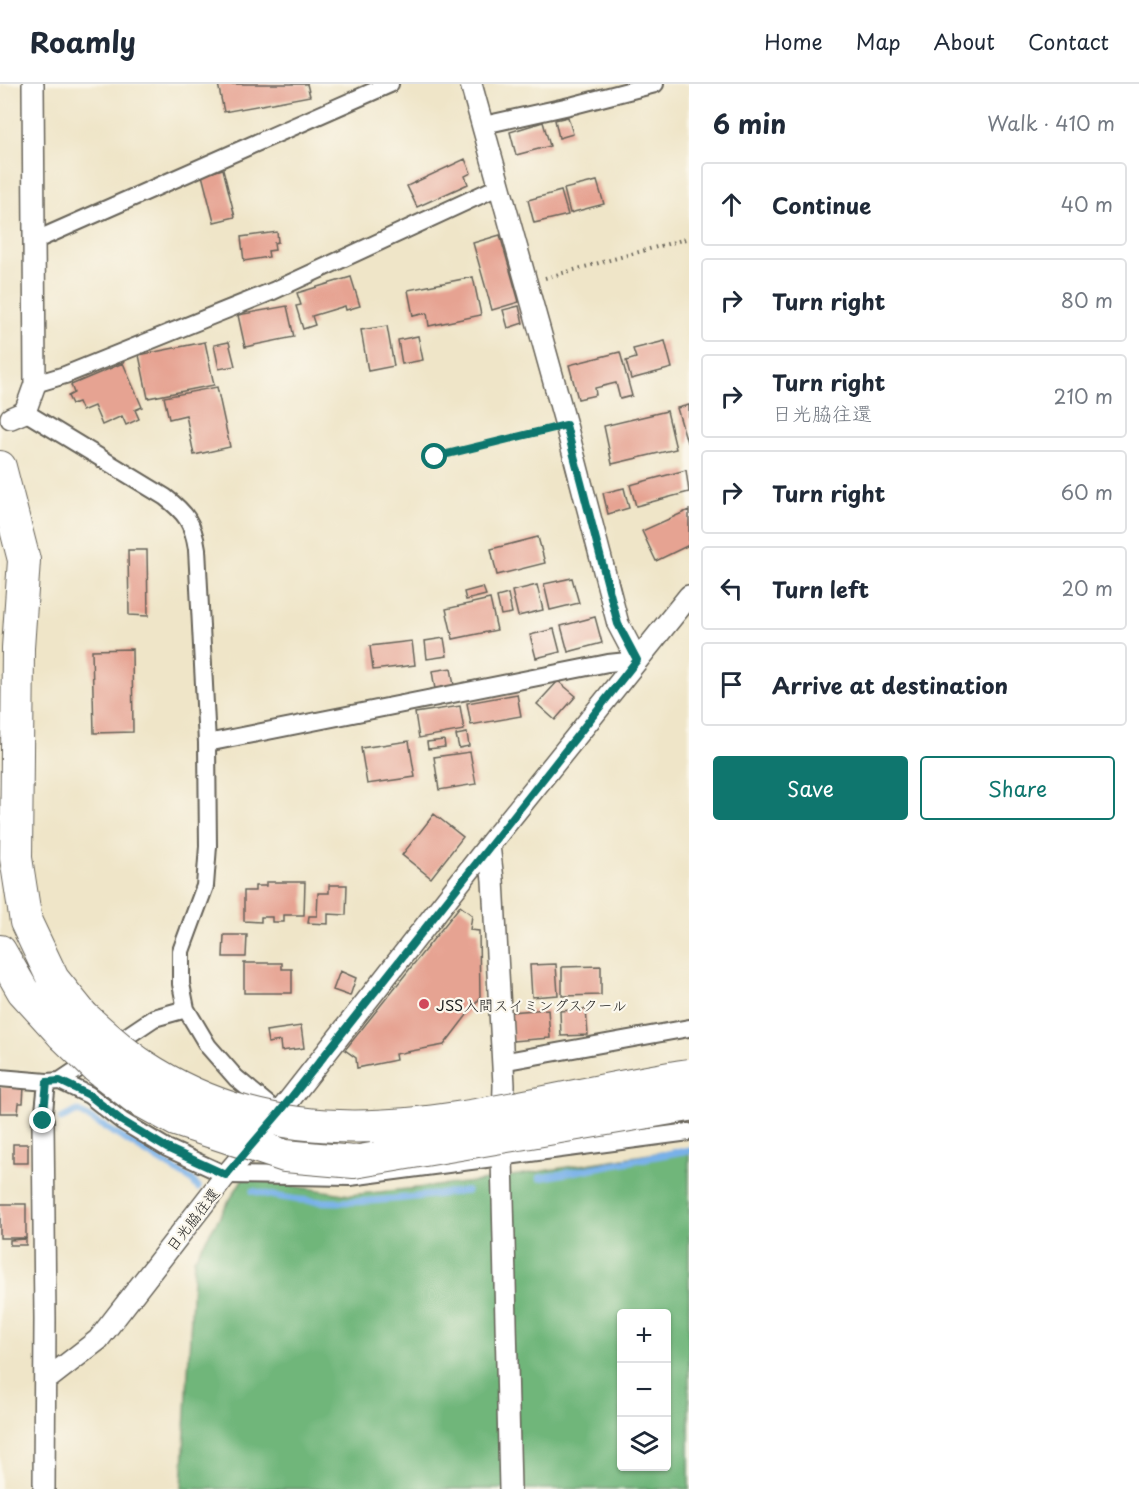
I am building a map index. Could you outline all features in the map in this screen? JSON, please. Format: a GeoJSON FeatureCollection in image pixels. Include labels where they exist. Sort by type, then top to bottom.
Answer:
{"type":"FeatureCollection","features":[{"type":"Feature","properties":{"kind":"highway"},"geometry":{"type":"LineString","coordinates":[[0,467],[24,560],[18,648],[16,858],[26,922],[73,1026],[96,1067],[136,1098],[176,1120],[285,1156],[354,1162],[689,1105]]}},
{"type":"Feature","properties":{"kind":"highway"},"geometry":{"type":"LineString","coordinates":[[0,951],[23,991],[73,1026],[105,1037],[141,1064],[191,1092],[264,1118],[324,1127],[408,1125],[534,1104],[689,1067]]}},
{"type":"Feature","properties":{"kind":"highway"},"geometry":{"type":"LineString","coordinates":[[628,1083],[689,1075]]}},
{"type":"Feature","properties":{"kind":"highway"},"geometry":{"type":"LineString","coordinates":[[634,1114],[689,1110]]}},
{"type":"Feature","properties":{"kind":"street"},"geometry":{"type":"LineString","coordinates":[[33,84],[35,384],[18,415],[165,497],[181,509],[190,522],[197,549],[207,743],[208,846],[206,886],[181,951],[180,972],[186,1009],[208,1046],[236,1078],[279,1113]]}},
{"type":"Feature","properties":{"kind":"street"},"geometry":{"type":"LineString","coordinates":[[34,241],[390,84]]}},
{"type":"Feature","properties":{"kind":"street"},"geometry":{"type":"LineString","coordinates":[[207,743],[608,663],[637,660],[618,624],[566,425],[471,84]]}},
{"type":"Feature","properties":{"kind":"street"},"geometry":{"type":"LineString","coordinates":[[484,125],[656,84]]}},
{"type":"Feature","properties":{"kind":"street"},"geometry":{"type":"LineString","coordinates":[[35,384],[65,375],[273,291],[500,186]]}},
{"type":"Feature","properties":{"kind":"street","name":"日光脇往還"},"geometry":{"type":"LineString","coordinates":[[45,1381],[98,1340],[226,1175],[279,1113],[489,845],[689,596]]}},
{"type":"Feature","properties":{"kind":"street"},"geometry":{"type":"LineString","coordinates":[[489,845],[493,880],[504,1085],[502,1157],[510,1489]]}},
{"type":"Feature","properties":{"kind":"street"},"geometry":{"type":"LineString","coordinates":[[44,1489],[43,1121],[53,1082],[154,1018],[186,1009]]}},
{"type":"Feature","properties":{"kind":"street"},"geometry":{"type":"LineString","coordinates":[[502,1062],[689,1028]]}},
{"type":"Feature","properties":{"kind":"street"},"geometry":{"type":"LineString","coordinates":[[0,1078],[53,1082],[89,1095],[122,1121],[167,1148],[226,1175],[350,1177],[689,1132]]}},
{"type":"Feature","properties":{"kind":"path"},"geometry":{"type":"LineString","coordinates":[[526,283],[689,238]]}},
{"type":"Feature","properties":{"kind":"path"},"geometry":{"type":"LineString","coordinates":[[435,457],[566,425]]}},
{"type":"Feature","properties":{"kind":"green space"},"geometry":{"type":"Polygon","coordinates":[[[689,1148],[689,1489],[182,1489],[194,1259],[243,1178],[350,1195],[474,1182],[689,1148]]]}},
{"type":"Feature","properties":{"kind":"building"},"geometry":{"type":"Polygon","coordinates":[[[218,84],[307,84],[310,96],[224,112],[218,84]]]}},
{"type":"Feature","properties":{"kind":"building"},"geometry":{"type":"Polygon","coordinates":[[[568,117],[573,134],[559,138],[555,120],[568,117]]]}},
{"type":"Feature","properties":{"kind":"building"},"geometry":{"type":"Polygon","coordinates":[[[543,122],[550,146],[516,155],[510,132],[543,122]]]}},
{"type":"Feature","properties":{"kind":"building"},"geometry":{"type":"Polygon","coordinates":[[[465,159],[471,173],[465,176],[468,184],[417,207],[407,186],[465,159]]]}},
{"type":"Feature","properties":{"kind":"building"},"geometry":{"type":"Polygon","coordinates":[[[223,169],[235,217],[214,222],[202,175],[223,169]]]}},
{"type":"Feature","properties":{"kind":"building"},"geometry":{"type":"Polygon","coordinates":[[[597,181],[604,204],[570,213],[564,189],[597,181]]]}},
{"type":"Feature","properties":{"kind":"building"},"geometry":{"type":"Polygon","coordinates":[[[561,191],[568,215],[534,223],[528,200],[561,191]]]}},
{"type":"Feature","properties":{"kind":"building"},"geometry":{"type":"Polygon","coordinates":[[[277,232],[278,242],[274,243],[275,250],[268,251],[269,257],[244,261],[241,237],[277,232]]]}},
{"type":"Feature","properties":{"kind":"building"},"geometry":{"type":"Polygon","coordinates":[[[500,235],[519,302],[492,310],[473,243],[500,235]]]}},
{"type":"Feature","properties":{"kind":"building"},"geometry":{"type":"Polygon","coordinates":[[[351,277],[360,306],[346,310],[345,306],[312,316],[315,325],[303,329],[296,306],[301,305],[297,293],[351,277]]]}},
{"type":"Feature","properties":{"kind":"building"},"geometry":{"type":"Polygon","coordinates":[[[473,277],[481,315],[429,326],[427,313],[413,316],[408,290],[473,277]]]}},
{"type":"Feature","properties":{"kind":"building"},"geometry":{"type":"Polygon","coordinates":[[[287,306],[294,337],[245,347],[238,315],[287,306]]]}},
{"type":"Feature","properties":{"kind":"building"},"geometry":{"type":"Polygon","coordinates":[[[519,306],[523,323],[508,328],[503,310],[519,306]]]}},
{"type":"Feature","properties":{"kind":"building"},"geometry":{"type":"Polygon","coordinates":[[[387,326],[394,366],[368,371],[361,330],[387,326]]]}},
{"type":"Feature","properties":{"kind":"building"},"geometry":{"type":"Polygon","coordinates":[[[418,336],[423,360],[402,364],[398,340],[418,336]]]}},
{"type":"Feature","properties":{"kind":"building"},"geometry":{"type":"Polygon","coordinates":[[[665,341],[672,368],[631,379],[626,361],[636,358],[633,349],[665,341]]]}},
{"type":"Feature","properties":{"kind":"building"},"geometry":{"type":"Polygon","coordinates":[[[205,342],[214,385],[148,398],[139,355],[205,342]]]}},
{"type":"Feature","properties":{"kind":"building"},"geometry":{"type":"Polygon","coordinates":[[[229,342],[235,366],[219,369],[214,345],[229,342]]]}},
{"type":"Feature","properties":{"kind":"building"},"geometry":{"type":"Polygon","coordinates":[[[620,352],[632,396],[620,399],[616,383],[595,388],[596,395],[578,399],[569,365],[620,352]]]}},
{"type":"Feature","properties":{"kind":"building"},"geometry":{"type":"Polygon","coordinates":[[[123,363],[142,407],[135,410],[139,419],[126,425],[122,416],[102,425],[94,406],[82,411],[78,402],[72,404],[68,396],[74,393],[71,385],[123,363]]]}},
{"type":"Feature","properties":{"kind":"building"},"geometry":{"type":"Polygon","coordinates":[[[217,387],[230,447],[194,455],[186,415],[169,419],[164,397],[217,387]]]}},
{"type":"Feature","properties":{"kind":"building"},"geometry":{"type":"Polygon","coordinates":[[[689,405],[689,442],[687,442],[677,408],[689,405]]]}},
{"type":"Feature","properties":{"kind":"building"},"geometry":{"type":"Polygon","coordinates":[[[667,411],[676,449],[612,464],[604,426],[667,411]]]}},
{"type":"Feature","properties":{"kind":"building"},"geometry":{"type":"Polygon","coordinates":[[[686,470],[689,492],[636,506],[630,485],[686,470]]]}},
{"type":"Feature","properties":{"kind":"building"},"geometry":{"type":"Polygon","coordinates":[[[624,488],[629,508],[608,514],[603,493],[624,488]]]}},
{"type":"Feature","properties":{"kind":"building"},"geometry":{"type":"Polygon","coordinates":[[[689,510],[689,545],[656,561],[642,531],[689,510]]]}},
{"type":"Feature","properties":{"kind":"building"},"geometry":{"type":"Polygon","coordinates":[[[538,537],[545,563],[497,575],[491,549],[538,537]]]}},
{"type":"Feature","properties":{"kind":"building"},"geometry":{"type":"Polygon","coordinates":[[[128,550],[147,550],[148,616],[129,615],[128,550]]]}},
{"type":"Feature","properties":{"kind":"building"},"geometry":{"type":"Polygon","coordinates":[[[572,578],[579,603],[550,610],[544,584],[572,578]]]}},
{"type":"Feature","properties":{"kind":"building"},"geometry":{"type":"Polygon","coordinates":[[[537,585],[543,610],[518,616],[512,591],[537,585]]]}},
{"type":"Feature","properties":{"kind":"building"},"geometry":{"type":"Polygon","coordinates":[[[483,587],[486,595],[466,600],[464,592],[483,587]]]}},
{"type":"Feature","properties":{"kind":"building"},"geometry":{"type":"Polygon","coordinates":[[[508,594],[512,613],[501,615],[497,597],[508,594]]]}},
{"type":"Feature","properties":{"kind":"building"},"geometry":{"type":"Polygon","coordinates":[[[490,599],[497,630],[453,639],[446,609],[490,599]]]}},
{"type":"Feature","properties":{"kind":"building"},"geometry":{"type":"Polygon","coordinates":[[[595,617],[602,643],[568,652],[561,626],[595,617]]]}},
{"type":"Feature","properties":{"kind":"building"},"geometry":{"type":"Polygon","coordinates":[[[554,629],[560,652],[536,658],[530,635],[554,629]]]}},
{"type":"Feature","properties":{"kind":"building"},"geometry":{"type":"Polygon","coordinates":[[[444,638],[447,656],[427,659],[425,641],[444,638]]]}},
{"type":"Feature","properties":{"kind":"building"},"geometry":{"type":"Polygon","coordinates":[[[412,641],[415,665],[373,670],[370,646],[412,641]]]}},
{"type":"Feature","properties":{"kind":"building"},"geometry":{"type":"Polygon","coordinates":[[[132,649],[133,732],[94,733],[92,650],[132,649]]]}},
{"type":"Feature","properties":{"kind":"building"},"geometry":{"type":"Polygon","coordinates":[[[451,668],[454,686],[435,689],[432,671],[451,668]]]}},
{"type":"Feature","properties":{"kind":"building"},"geometry":{"type":"Polygon","coordinates":[[[558,681],[576,696],[555,720],[537,704],[558,681]]]}},
{"type":"Feature","properties":{"kind":"building"},"geometry":{"type":"Polygon","coordinates":[[[517,694],[521,716],[471,725],[467,703],[517,694]]]}},
{"type":"Feature","properties":{"kind":"building"},"geometry":{"type":"Polygon","coordinates":[[[460,706],[464,730],[419,738],[415,713],[460,706]]]}},
{"type":"Feature","properties":{"kind":"building"},"geometry":{"type":"Polygon","coordinates":[[[467,733],[469,746],[459,748],[456,735],[467,733]]]}},
{"type":"Feature","properties":{"kind":"building"},"geometry":{"type":"Polygon","coordinates":[[[444,740],[445,747],[428,749],[427,742],[444,740]]]}},
{"type":"Feature","properties":{"kind":"building"},"geometry":{"type":"Polygon","coordinates":[[[409,741],[415,777],[367,784],[361,748],[409,741]]]}},
{"type":"Feature","properties":{"kind":"building"},"geometry":{"type":"Polygon","coordinates":[[[470,752],[476,784],[439,790],[434,757],[470,752]]]}},
{"type":"Feature","properties":{"kind":"building"},"geometry":{"type":"Polygon","coordinates":[[[434,814],[463,837],[431,878],[402,855],[434,814]]]}},
{"type":"Feature","properties":{"kind":"building"},"geometry":{"type":"Polygon","coordinates":[[[266,882],[305,882],[304,915],[284,915],[284,922],[272,922],[272,917],[261,917],[261,922],[244,921],[244,891],[255,891],[255,886],[266,886],[266,882]]]}},
{"type":"Feature","properties":{"kind":"building"},"geometry":{"type":"Polygon","coordinates":[[[329,885],[347,885],[346,915],[328,914],[328,924],[308,923],[309,916],[317,916],[318,893],[329,893],[329,885]]]}},
{"type":"Feature","properties":{"kind":"building"},"geometry":{"type":"Polygon","coordinates":[[[460,906],[472,915],[470,930],[479,931],[480,998],[444,1045],[395,1054],[396,1060],[357,1068],[356,1058],[345,1050],[460,906]]]}},
{"type":"Feature","properties":{"kind":"building"},"geometry":{"type":"Polygon","coordinates":[[[224,935],[247,935],[246,957],[223,957],[224,935]]]}},
{"type":"Feature","properties":{"kind":"building"},"geometry":{"type":"Polygon","coordinates":[[[244,963],[282,963],[282,969],[292,969],[292,993],[244,993],[244,963]]]}},
{"type":"Feature","properties":{"kind":"building"},"geometry":{"type":"Polygon","coordinates":[[[556,964],[558,995],[532,997],[530,965],[556,964]]]}},
{"type":"Feature","properties":{"kind":"building"},"geometry":{"type":"Polygon","coordinates":[[[601,966],[601,995],[562,996],[562,967],[601,966]]]}},
{"type":"Feature","properties":{"kind":"building"},"geometry":{"type":"Polygon","coordinates":[[[340,971],[356,978],[350,996],[333,990],[340,971]]]}},
{"type":"Feature","properties":{"kind":"building"},"geometry":{"type":"Polygon","coordinates":[[[548,1009],[550,1038],[512,1041],[510,1012],[548,1009]]]}},
{"type":"Feature","properties":{"kind":"building"},"geometry":{"type":"Polygon","coordinates":[[[586,1009],[588,1035],[561,1036],[560,1011],[586,1009]]]}},
{"type":"Feature","properties":{"kind":"building"},"geometry":{"type":"Polygon","coordinates":[[[301,1026],[304,1048],[281,1051],[280,1041],[268,1043],[266,1031],[301,1026]]]}},
{"type":"Feature","properties":{"kind":"building"},"geometry":{"type":"Polygon","coordinates":[[[0,1087],[24,1087],[23,1103],[19,1103],[18,1113],[0,1113],[0,1087]]]}},
{"type":"Feature","properties":{"kind":"building"},"geometry":{"type":"Polygon","coordinates":[[[13,1144],[28,1144],[28,1163],[13,1163],[13,1144]]]}},
{"type":"Feature","properties":{"kind":"building"},"geometry":{"type":"Polygon","coordinates":[[[0,1204],[26,1204],[26,1238],[0,1238],[0,1204]]]}},
{"type":"Feature","properties":{"kind":"building"},"geometry":{"type":"Polygon","coordinates":[[[26,1239],[26,1245],[10,1245],[10,1240],[26,1239]]]}},
{"type":"Feature","properties":{"kind":"waterway"},"geometry":{"type":"LineString","coordinates":[[61,1119],[78,1111],[192,1180],[198,1188]]}},
{"type":"Feature","properties":{"kind":"waterway"},"geometry":{"type":"LineString","coordinates":[[540,1178],[689,1150]]}},
{"type":"Feature","properties":{"kind":"waterway"},"geometry":{"type":"LineString","coordinates":[[253,1191],[306,1201],[333,1202],[387,1200],[467,1191]]}},
{"type":"Feature","properties":{"kind":"place","name":"JSS入間スイミングスクール"},"geometry":{"type":"Point","coordinates":[424,1004]}},
{"type":"Feature","properties":{"kind":"route"},"geometry":{"type":"LineString","coordinates":[[43,1121],[47,1082],[60,1081],[89,1095],[122,1121],[167,1148],[226,1175],[279,1113],[637,660],[618,624],[566,425],[435,457]]}}]}
